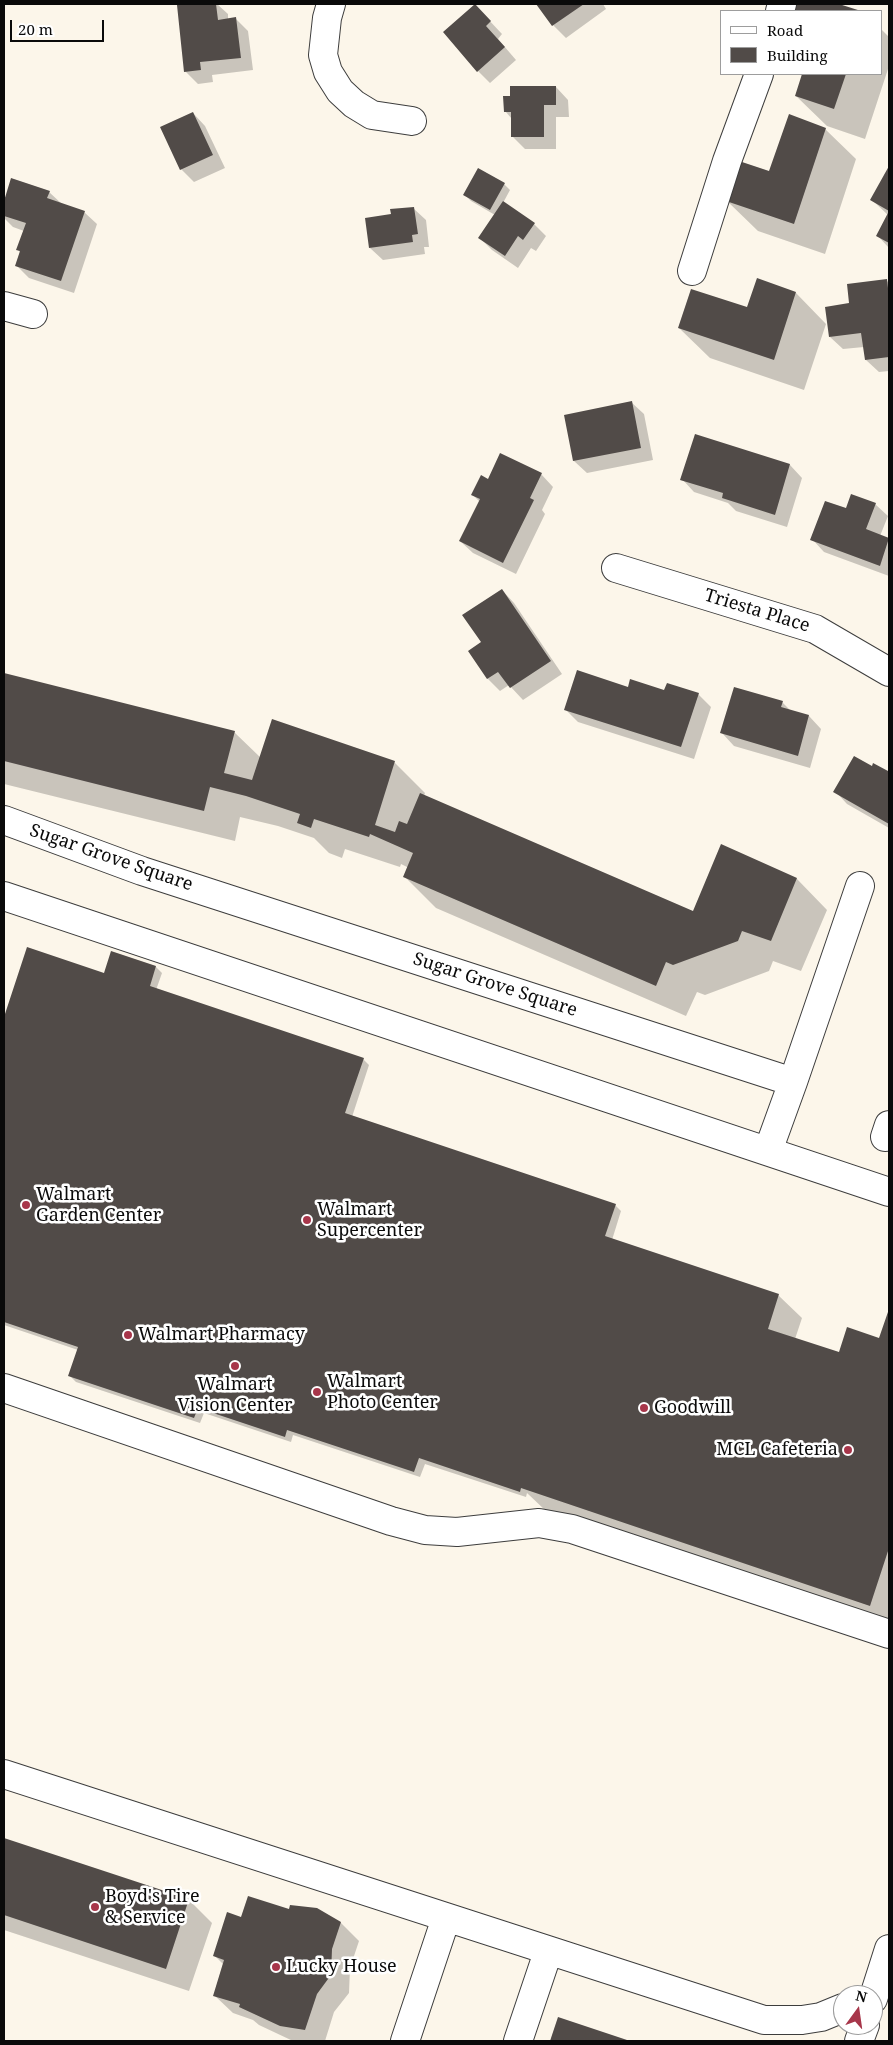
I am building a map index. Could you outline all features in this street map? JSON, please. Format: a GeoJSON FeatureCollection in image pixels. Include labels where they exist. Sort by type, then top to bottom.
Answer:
{"type":"FeatureCollection","features":[{"type":"Feature","properties":{"kind":"street"},"geometry":{"type":"LineString","coordinates":[[331,4],[327,18],[323,55],[328,72],[340,91],[354,104],[372,115],[412,121]]}},
{"type":"Feature","properties":{"kind":"street"},"geometry":{"type":"LineString","coordinates":[[692,271],[727,161],[759,75]]}},
{"type":"Feature","properties":{"kind":"street"},"geometry":{"type":"LineString","coordinates":[[4,306],[33,314]]}},
{"type":"Feature","properties":{"kind":"street","name":"Triesta Place"},"geometry":{"type":"LineString","coordinates":[[616,568],[814,628],[889,672]]}},
{"type":"Feature","properties":{"kind":"street","name":"Sugar Grove Square"},"geometry":{"type":"LineString","coordinates":[[4,820],[151,874],[793,1082]]}},
{"type":"Feature","properties":{"kind":"street"},"geometry":{"type":"LineString","coordinates":[[768,1151],[860,886]]}},
{"type":"Feature","properties":{"kind":"street"},"geometry":{"type":"LineString","coordinates":[[4,896],[889,1192]]}},
{"type":"Feature","properties":{"kind":"street"},"geometry":{"type":"LineString","coordinates":[[4,1388],[391,1521],[425,1530],[457,1532],[539,1523],[572,1529],[889,1634]]}},
{"type":"Feature","properties":{"kind":"street"},"geometry":{"type":"LineString","coordinates":[[4,1774],[548,1952],[764,2020],[802,2020],[821,2017],[833,2012]]}},
{"type":"Feature","properties":{"kind":"street"},"geometry":{"type":"LineString","coordinates":[[405,2041],[446,1918]]}},
{"type":"Feature","properties":{"kind":"street"},"geometry":{"type":"LineString","coordinates":[[518,2041],[548,1952]]}},
{"type":"Feature","properties":{"kind":"street"},"geometry":{"type":"LineString","coordinates":[[871,1985],[887,1956]]}},
{"type":"Feature","properties":{"kind":"street"},"geometry":{"type":"LineString","coordinates":[[878,1985],[887,1956]]}},
{"type":"Feature","properties":{"kind":"street"},"geometry":{"type":"LineString","coordinates":[[764,2020],[788,2041]]}},
{"type":"Feature","properties":{"kind":"building"},"geometry":{"type":"Polygon","coordinates":[[[216,4],[218,20],[236,17],[241,58],[200,62],[201,70],[184,72],[177,5],[216,4]]]}},
{"type":"Feature","properties":{"kind":"building"},"geometry":{"type":"Polygon","coordinates":[[[475,4],[491,21],[486,26],[505,47],[477,72],[443,32],[475,4]]]}},
{"type":"Feature","properties":{"kind":"building"},"geometry":{"type":"Polygon","coordinates":[[[536,4],[584,4],[552,26],[536,4]]]}},
{"type":"Feature","properties":{"kind":"building"},"geometry":{"type":"Polygon","coordinates":[[[792,4],[839,4],[858,10],[789,10],[792,4]]]}},
{"type":"Feature","properties":{"kind":"building"},"geometry":{"type":"Polygon","coordinates":[[[802,75],[846,75],[834,109],[795,96],[802,75]]]}},
{"type":"Feature","properties":{"kind":"building"},"geometry":{"type":"Polygon","coordinates":[[[510,86],[556,86],[556,105],[544,105],[544,137],[511,137],[511,112],[504,112],[503,96],[510,96],[510,86]]]}},
{"type":"Feature","properties":{"kind":"building"},"geometry":{"type":"Polygon","coordinates":[[[193,112],[213,155],[180,170],[160,127],[193,112]]]}},
{"type":"Feature","properties":{"kind":"building"},"geometry":{"type":"Polygon","coordinates":[[[789,114],[826,128],[794,224],[726,201],[739,161],[769,171],[789,114]]]}},
{"type":"Feature","properties":{"kind":"building"},"geometry":{"type":"Polygon","coordinates":[[[889,166],[889,211],[870,200],[889,166]]]}},
{"type":"Feature","properties":{"kind":"building"},"geometry":{"type":"Polygon","coordinates":[[[478,168],[505,183],[490,210],[463,195],[478,168]]]}},
{"type":"Feature","properties":{"kind":"building"},"geometry":{"type":"Polygon","coordinates":[[[11,178],[50,191],[47,198],[85,211],[61,281],[15,266],[20,251],[16,250],[26,223],[4,216],[4,201],[11,178]]]}},
{"type":"Feature","properties":{"kind":"building"},"geometry":{"type":"Polygon","coordinates":[[[503,201],[535,223],[523,240],[518,236],[505,256],[478,238],[503,201]]]}},
{"type":"Feature","properties":{"kind":"building"},"geometry":{"type":"Polygon","coordinates":[[[414,207],[418,234],[412,235],[413,242],[369,248],[365,218],[391,214],[390,209],[414,207]]]}},
{"type":"Feature","properties":{"kind":"building"},"geometry":{"type":"Polygon","coordinates":[[[889,211],[889,243],[876,236],[889,211]]]}},
{"type":"Feature","properties":{"kind":"building"},"geometry":{"type":"Polygon","coordinates":[[[757,278],[796,292],[774,360],[678,328],[691,289],[747,307],[757,278]]]}},
{"type":"Feature","properties":{"kind":"building"},"geometry":{"type":"Polygon","coordinates":[[[887,279],[889,297],[889,357],[865,360],[861,333],[829,337],[825,307],[849,303],[847,284],[887,279]]]}},
{"type":"Feature","properties":{"kind":"building"},"geometry":{"type":"Polygon","coordinates":[[[632,401],[641,448],[573,461],[564,415],[632,401]]]}},
{"type":"Feature","properties":{"kind":"building"},"geometry":{"type":"Polygon","coordinates":[[[695,434],[790,464],[775,515],[722,498],[723,493],[680,480],[695,434]]]}},
{"type":"Feature","properties":{"kind":"building"},"geometry":{"type":"Polygon","coordinates":[[[500,453],[542,473],[530,498],[534,500],[503,563],[459,541],[480,499],[471,495],[481,475],[488,479],[500,453]]]}},
{"type":"Feature","properties":{"kind":"building"},"geometry":{"type":"Polygon","coordinates":[[[851,494],[876,503],[866,529],[889,538],[880,566],[810,540],[825,501],[846,508],[851,494]]]}},
{"type":"Feature","properties":{"kind":"building"},"geometry":{"type":"Polygon","coordinates":[[[502,589],[551,661],[510,688],[498,672],[487,679],[468,651],[481,642],[462,615],[502,589]]]}},
{"type":"Feature","properties":{"kind":"building"},"geometry":{"type":"Polygon","coordinates":[[[577,670],[628,687],[630,679],[664,690],[667,683],[699,693],[681,747],[564,710],[577,670]]]}},
{"type":"Feature","properties":{"kind":"building"},"geometry":{"type":"Polygon","coordinates":[[[4,673],[235,731],[224,773],[252,780],[272,719],[395,761],[375,825],[395,832],[399,821],[407,824],[420,793],[693,911],[721,844],[797,878],[771,941],[742,931],[738,941],[673,965],[666,962],[656,986],[403,877],[413,853],[370,834],[369,837],[314,819],[311,828],[297,823],[300,814],[246,796],[210,787],[204,811],[4,761],[4,673]]]}},
{"type":"Feature","properties":{"kind":"building"},"geometry":{"type":"Polygon","coordinates":[[[734,687],[783,701],[781,707],[809,715],[798,756],[720,733],[734,687]]]}},
{"type":"Feature","properties":{"kind":"building"},"geometry":{"type":"Polygon","coordinates":[[[854,756],[872,766],[873,763],[888,771],[889,769],[889,824],[833,792],[854,756]]]}},
{"type":"Feature","properties":{"kind":"building","name":"Walmart Supercenter"},"geometry":{"type":"Polygon","coordinates":[[[27,947],[104,973],[111,951],[156,966],[150,986],[364,1058],[345,1113],[616,1204],[605,1236],[779,1294],[768,1329],[839,1352],[847,1327],[879,1338],[889,1309],[889,1548],[870,1606],[521,1488],[520,1492],[419,1458],[414,1472],[287,1430],[285,1437],[198,1408],[194,1418],[68,1376],[78,1347],[4,1322],[4,1017],[27,947]]]}},
{"type":"Feature","properties":{"kind":"building","name":"Boyd's Tire & Service"},"geometry":{"type":"Polygon","coordinates":[[[4,1838],[189,1899],[166,1969],[4,1915],[4,1838]]]}},
{"type":"Feature","properties":{"kind":"building","name":"Lucky House"},"geometry":{"type":"Polygon","coordinates":[[[248,1896],[289,1909],[290,1905],[317,1908],[341,1922],[332,1949],[331,1975],[317,1994],[305,2030],[280,2026],[239,2007],[240,2004],[213,1996],[224,1960],[213,1956],[227,1912],[241,1917],[248,1896]]]}},
{"type":"Feature","properties":{"kind":"building"},"geometry":{"type":"Polygon","coordinates":[[[558,2017],[630,2041],[550,2041],[558,2017]]]}},
{"type":"Feature","properties":{"kind":"place","name":"Walmart Garden Center"},"geometry":{"type":"Point","coordinates":[26,1205]}},
{"type":"Feature","properties":{"kind":"place","name":"Walmart Supercenter"},"geometry":{"type":"Point","coordinates":[307,1220]}},
{"type":"Feature","properties":{"kind":"place","name":"Walmart Pharmacy"},"geometry":{"type":"Point","coordinates":[128,1335]}},
{"type":"Feature","properties":{"kind":"place","name":"Walmart Vision Center"},"geometry":{"type":"Point","coordinates":[235,1366]}},
{"type":"Feature","properties":{"kind":"place","name":"Walmart Photo Center"},"geometry":{"type":"Point","coordinates":[317,1392]}},
{"type":"Feature","properties":{"kind":"place","name":"Goodwill"},"geometry":{"type":"Point","coordinates":[644,1408]}},
{"type":"Feature","properties":{"kind":"place","name":"MCL Cafeteria"},"geometry":{"type":"Point","coordinates":[848,1450]}},
{"type":"Feature","properties":{"kind":"place","name":"Boyd's Tire & Service"},"geometry":{"type":"Point","coordinates":[95,1907]}},
{"type":"Feature","properties":{"kind":"place","name":"Lucky House"},"geometry":{"type":"Point","coordinates":[276,1967]}}]}
